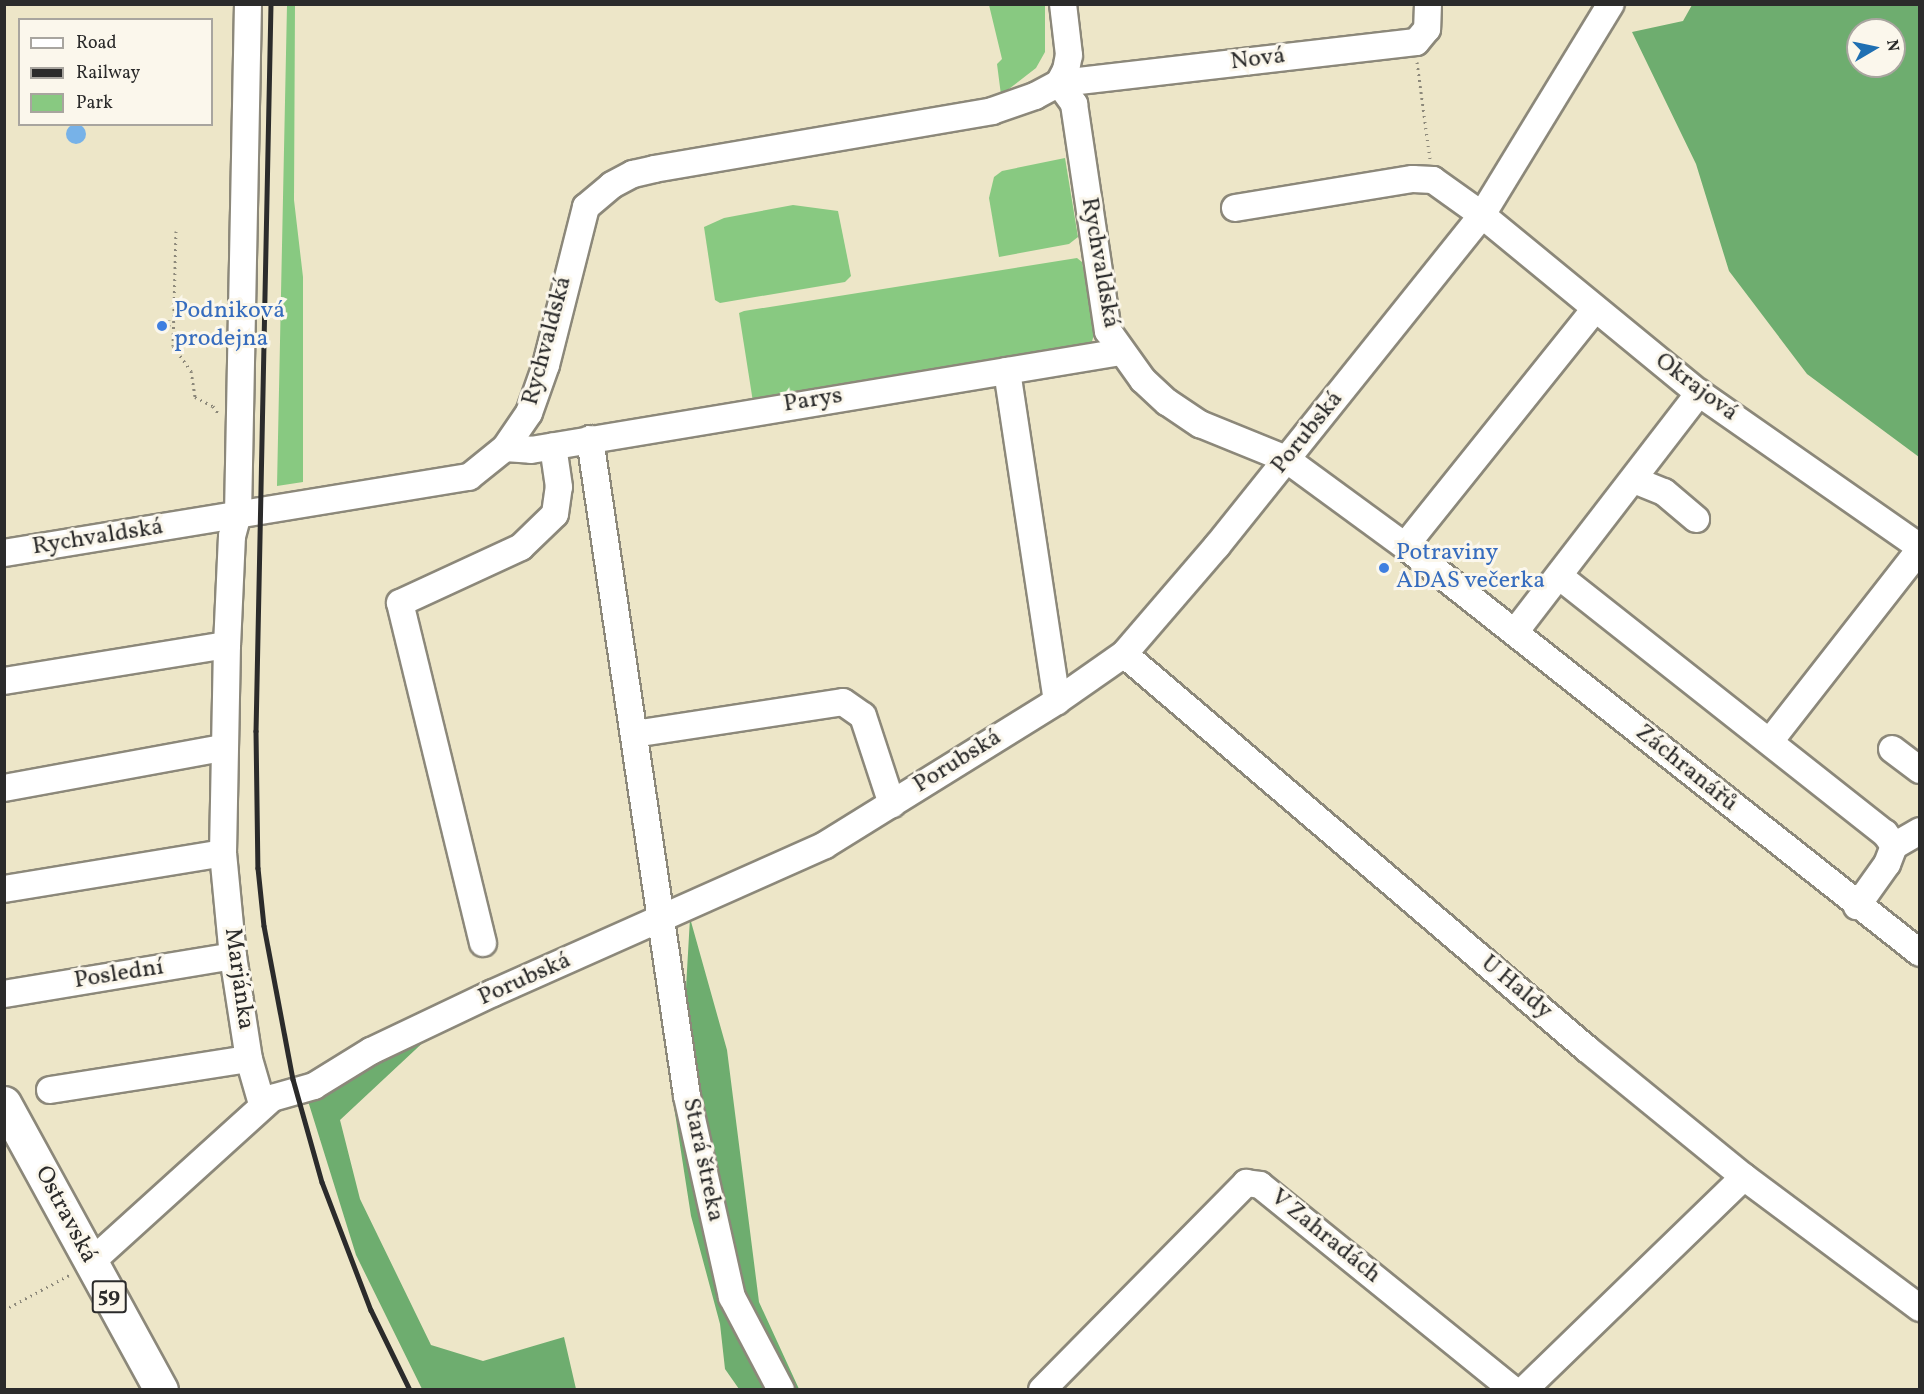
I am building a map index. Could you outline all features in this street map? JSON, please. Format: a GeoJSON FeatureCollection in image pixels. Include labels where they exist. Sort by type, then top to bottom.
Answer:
{"type":"FeatureCollection","features":[{"type":"Feature","properties":{"kind":"main road","name":"Ostravská"},"geometry":{"type":"LineString","coordinates":[[4,1103],[160,1389]]}},
{"type":"Feature","properties":{"kind":"street","name":"Marjánka"},"geometry":{"type":"LineString","coordinates":[[248,4],[238,514],[232,536],[227,645],[223,748],[224,853],[234,956],[249,1059],[262,1104]]}},
{"type":"Feature","properties":{"kind":"street"},"geometry":{"type":"LineString","coordinates":[[1059,83],[1069,55],[1063,4]]}},
{"type":"Feature","properties":{"kind":"street"},"geometry":{"type":"LineString","coordinates":[[1416,42],[1427,29],[1428,4]]}},
{"type":"Feature","properties":{"kind":"street","name":"Porubská"},"geometry":{"type":"LineString","coordinates":[[262,1104],[314,1086],[371,1051],[493,993],[663,920],[825,845],[1057,701],[1124,654],[1217,546],[1482,215],[1611,4]]}},
{"type":"Feature","properties":{"kind":"street","name":"Nová"},"geometry":{"type":"LineString","coordinates":[[1059,83],[1416,42]]}},
{"type":"Feature","properties":{"kind":"street","name":"Rychvaldská"},"geometry":{"type":"LineString","coordinates":[[4,553],[469,477],[506,448],[530,413],[546,365],[585,207],[612,185],[633,174],[681,164],[992,111],[1059,83],[1074,104],[1108,332],[1121,352],[1167,402],[1200,424],[1286,459]]}},
{"type":"Feature","properties":{"kind":"street"},"geometry":{"type":"LineString","coordinates":[[1235,208],[1413,179],[1433,180],[1482,215]]}},
{"type":"Feature","properties":{"kind":"street","name":"Okrajová"},"geometry":{"type":"LineString","coordinates":[[1482,215],[1594,310],[1699,393],[1920,548]]}},
{"type":"Feature","properties":{"kind":"street"},"geometry":{"type":"LineString","coordinates":[[1406,546],[1594,310]]}},
{"type":"Feature","properties":{"kind":"street","name":"Parys"},"geometry":{"type":"LineString","coordinates":[[506,448],[553,446],[1121,352]]}},
{"type":"Feature","properties":{"kind":"street"},"geometry":{"type":"LineString","coordinates":[[1007,371],[1057,701]]}},
{"type":"Feature","properties":{"kind":"street"},"geometry":{"type":"LineString","coordinates":[[1515,632],[1699,393]]}},
{"type":"Feature","properties":{"kind":"street","name":"Stará štreka"},"geometry":{"type":"LineString","coordinates":[[590,440],[663,920],[687,1096],[732,1297],[781,1389]]}},
{"type":"Feature","properties":{"kind":"street"},"geometry":{"type":"LineString","coordinates":[[483,943],[400,603],[521,547],[555,514],[559,487],[553,446]]}},
{"type":"Feature","properties":{"kind":"street","name":"Záchranářů"},"geometry":{"type":"LineString","coordinates":[[1286,459],[1406,546],[1857,906],[1920,953]]}},
{"type":"Feature","properties":{"kind":"street"},"geometry":{"type":"LineString","coordinates":[[1634,480],[1664,492],[1696,519]]}},
{"type":"Feature","properties":{"kind":"street"},"geometry":{"type":"LineString","coordinates":[[1771,740],[1920,548]]}},
{"type":"Feature","properties":{"kind":"street"},"geometry":{"type":"LineString","coordinates":[[1559,576],[1771,740],[1885,833],[1894,846]]}},
{"type":"Feature","properties":{"kind":"street"},"geometry":{"type":"LineString","coordinates":[[4,681],[227,645]]}},
{"type":"Feature","properties":{"kind":"street","name":"U Haldy"},"geometry":{"type":"LineString","coordinates":[[1124,654],[1744,1177],[1920,1308]]}},
{"type":"Feature","properties":{"kind":"street"},"geometry":{"type":"LineString","coordinates":[[634,734],[843,702],[863,716],[892,804]]}},
{"type":"Feature","properties":{"kind":"street"},"geometry":{"type":"LineString","coordinates":[[4,788],[223,748]]}},
{"type":"Feature","properties":{"kind":"street"},"geometry":{"type":"LineString","coordinates":[[1893,749],[1920,770]]}},
{"type":"Feature","properties":{"kind":"street"},"geometry":{"type":"LineString","coordinates":[[1857,906],[1887,864],[1894,846],[1920,831]]}},
{"type":"Feature","properties":{"kind":"street"},"geometry":{"type":"LineString","coordinates":[[4,890],[224,853]]}},
{"type":"Feature","properties":{"kind":"street","name":"Poslední"},"geometry":{"type":"LineString","coordinates":[[4,994],[234,956]]}},
{"type":"Feature","properties":{"kind":"street"},"geometry":{"type":"LineString","coordinates":[[50,1090],[249,1059]]}},
{"type":"Feature","properties":{"kind":"street"},"geometry":{"type":"LineString","coordinates":[[90,1263],[243,1127],[262,1104]]}},
{"type":"Feature","properties":{"kind":"street"},"geometry":{"type":"LineString","coordinates":[[1524,1389],[1744,1177]]}},
{"type":"Feature","properties":{"kind":"street","name":"V Zahradách"},"geometry":{"type":"LineString","coordinates":[[1042,1389],[1246,1184],[1260,1185],[1513,1389]]}},
{"type":"Feature","properties":{"kind":"path"},"geometry":{"type":"LineString","coordinates":[[1416,42],[1433,180]]}},
{"type":"Feature","properties":{"kind":"path"},"geometry":{"type":"LineString","coordinates":[[176,231],[173,346],[191,371],[195,397],[213,406],[222,420]]}},
{"type":"Feature","properties":{"kind":"path"},"geometry":{"type":"LineString","coordinates":[[169,320],[169,326]]}},
{"type":"Feature","properties":{"kind":"path"},"geometry":{"type":"LineString","coordinates":[[4,1310],[90,1263]]}},
{"type":"Feature","properties":{"kind":"green space"},"geometry":{"type":"Polygon","coordinates":[[[295,4],[294,200],[303,277],[303,482],[277,486],[287,5],[295,4]]]}},
{"type":"Feature","properties":{"kind":"green space"},"geometry":{"type":"Polygon","coordinates":[[[989,5],[1045,5],[1045,52],[1036,68],[1001,95],[997,64],[1002,59],[989,5]]]}},
{"type":"Feature","properties":{"kind":"green space"},"geometry":{"type":"Polygon","coordinates":[[[1692,5],[1919,5],[1919,457],[1807,374],[1729,271],[1696,164],[1632,32],[1683,21],[1692,5]]]}},
{"type":"Feature","properties":{"kind":"green space"},"geometry":{"type":"Polygon","coordinates":[[[1065,158],[1078,237],[1069,244],[999,257],[989,198],[994,177],[1002,171],[1065,158]]]}},
{"type":"Feature","properties":{"kind":"green space"},"geometry":{"type":"Polygon","coordinates":[[[793,205],[838,211],[851,276],[845,282],[720,303],[715,300],[704,227],[724,218],[793,205]]]}},
{"type":"Feature","properties":{"kind":"green space"},"geometry":{"type":"Polygon","coordinates":[[[1077,258],[1082,262],[1095,331],[1091,345],[753,402],[739,313],[1077,258]]]}},
{"type":"Feature","properties":{"kind":"green space"},"geometry":{"type":"Polygon","coordinates":[[[690,918],[727,1050],[759,1302],[799,1389],[739,1389],[725,1369],[720,1324],[691,1216],[663,1036],[686,988],[690,918]]]}},
{"type":"Feature","properties":{"kind":"green space"},"geometry":{"type":"Polygon","coordinates":[[[430,1036],[340,1120],[360,1199],[431,1345],[483,1361],[564,1337],[576,1389],[422,1389],[356,1255],[308,1101],[430,1036]]]}},
{"type":"Feature","properties":{"kind":"water"},"geometry":{"type":"Polygon","coordinates":[[[70,126],[82,126],[86,130],[86,138],[80,144],[72,144],[66,138],[66,130],[70,126]]]}},
{"type":"Feature","properties":{"kind":"railway"},"geometry":{"type":"LineString","coordinates":[[271,4],[256,731],[258,868],[264,926],[293,1079],[322,1182],[371,1310],[410,1390]]}},
{"type":"Feature","properties":{"kind":"place","name":"Podniková prodejna"},"geometry":{"type":"Point","coordinates":[162,326]}},
{"type":"Feature","properties":{"kind":"place","name":"Potraviny ADAS večerka"},"geometry":{"type":"Point","coordinates":[1384,568]}}]}
